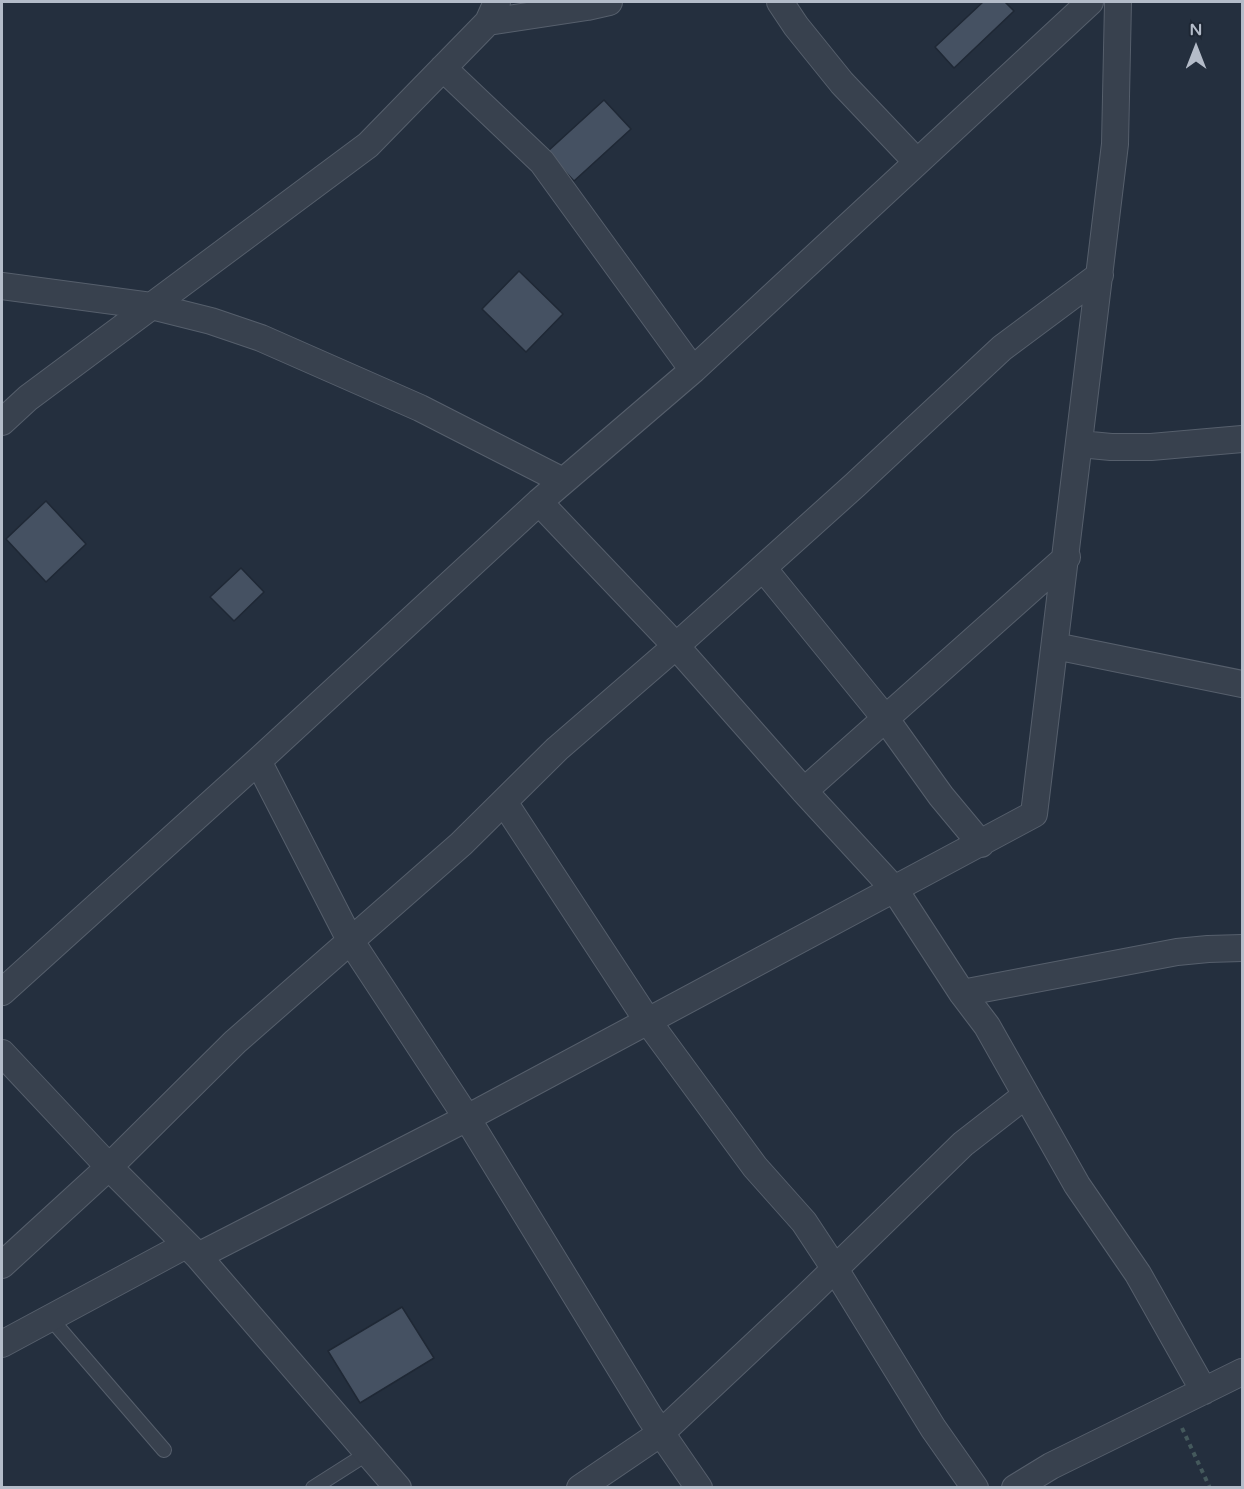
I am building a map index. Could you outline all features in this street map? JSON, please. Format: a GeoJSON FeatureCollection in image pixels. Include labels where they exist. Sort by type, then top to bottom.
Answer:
{"type":"FeatureCollection","features":[{"type":"Feature","properties":{"kind":"street"},"geometry":{"type":"LineString","coordinates":[[2,422],[27,398],[368,145],[443,68],[493,12],[587,7],[609,2]]}},
{"type":"Feature","properties":{"kind":"street"},"geometry":{"type":"LineString","coordinates":[[780,2],[796,26],[842,83],[916,161]]}},
{"type":"Feature","properties":{"kind":"street"},"geometry":{"type":"LineString","coordinates":[[2,992],[258,761],[538,502],[693,370],[1090,2]]}},
{"type":"Feature","properties":{"kind":"street"},"geometry":{"type":"LineString","coordinates":[[2,1344],[467,1118],[1035,814],[1115,144],[1118,2]]}},
{"type":"Feature","properties":{"kind":"street"},"geometry":{"type":"LineString","coordinates":[[443,68],[542,162],[693,370]]}},
{"type":"Feature","properties":{"kind":"street"},"geometry":{"type":"LineString","coordinates":[[2,1265],[109,1167],[235,1042],[461,844],[557,749],[763,568],[1002,348],[1100,276]]}},
{"type":"Feature","properties":{"kind":"street"},"geometry":{"type":"LineString","coordinates":[[2,286],[151,306],[211,321],[261,338],[420,408],[563,481]]}},
{"type":"Feature","properties":{"kind":"street"},"geometry":{"type":"LineString","coordinates":[[1080,444],[1151,447],[1242,439]]}},
{"type":"Feature","properties":{"kind":"street"},"geometry":{"type":"LineString","coordinates":[[538,502],[676,645],[804,791],[895,890],[962,993],[987,1026],[1077,1185],[1138,1274],[1204,1391]]}},
{"type":"Feature","properties":{"kind":"street"},"geometry":{"type":"LineString","coordinates":[[804,791],[1067,557]]}},
{"type":"Feature","properties":{"kind":"street"},"geometry":{"type":"LineString","coordinates":[[763,568],[885,718],[941,796],[981,844]]}},
{"type":"Feature","properties":{"kind":"street"},"geometry":{"type":"LineString","coordinates":[[1056,646],[1242,684]]}},
{"type":"Feature","properties":{"kind":"street"},"geometry":{"type":"LineString","coordinates":[[258,761],[350,940],[467,1118],[661,1433],[699,1488]]}},
{"type":"Feature","properties":{"kind":"street"},"geometry":{"type":"LineString","coordinates":[[504,801],[647,1020],[755,1167],[804,1222],[933,1428],[975,1488]]}},
{"type":"Feature","properties":{"kind":"street"},"geometry":{"type":"LineString","coordinates":[[962,993],[1177,952],[1242,948]]}},
{"type":"Feature","properties":{"kind":"street"},"geometry":{"type":"LineString","coordinates":[[2,1053],[109,1167],[192,1250],[398,1488]]}},
{"type":"Feature","properties":{"kind":"street"},"geometry":{"type":"LineString","coordinates":[[580,1488],[661,1433],[835,1269],[963,1144],[1026,1095]]}},
{"type":"Feature","properties":{"kind":"street"},"geometry":{"type":"LineString","coordinates":[[1015,1488],[1051,1466],[1242,1372]]}},
{"type":"Feature","properties":{"kind":"lane"},"geometry":{"type":"LineString","coordinates":[[51,1319],[164,1450]]}},
{"type":"Feature","properties":{"kind":"lane"},"geometry":{"type":"LineString","coordinates":[[313,1488],[368,1453]]}},
{"type":"Feature","properties":{"kind":"path"},"geometry":{"type":"LineString","coordinates":[[1172,1407],[1210,1488]]}},
{"type":"Feature","properties":{"kind":"building"},"geometry":{"type":"Polygon","coordinates":[[[983,2],[1005,2],[1014,11],[954,68],[935,47],[983,2]]]}},
{"type":"Feature","properties":{"kind":"building"},"geometry":{"type":"Polygon","coordinates":[[[604,100],[631,129],[574,181],[547,152],[604,100]]]}},
{"type":"Feature","properties":{"kind":"building"},"geometry":{"type":"Polygon","coordinates":[[[519,271],[563,314],[526,352],[482,309],[519,271]]]}},
{"type":"Feature","properties":{"kind":"building"},"geometry":{"type":"Polygon","coordinates":[[[46,501],[86,544],[46,582],[6,539],[46,501]]]}},
{"type":"Feature","properties":{"kind":"building"},"geometry":{"type":"Polygon","coordinates":[[[241,568],[264,592],[234,621],[210,597],[241,568]]]}},
{"type":"Feature","properties":{"kind":"building"},"geometry":{"type":"Polygon","coordinates":[[[402,1307],[434,1358],[360,1403],[328,1351],[402,1307]]]}}]}
